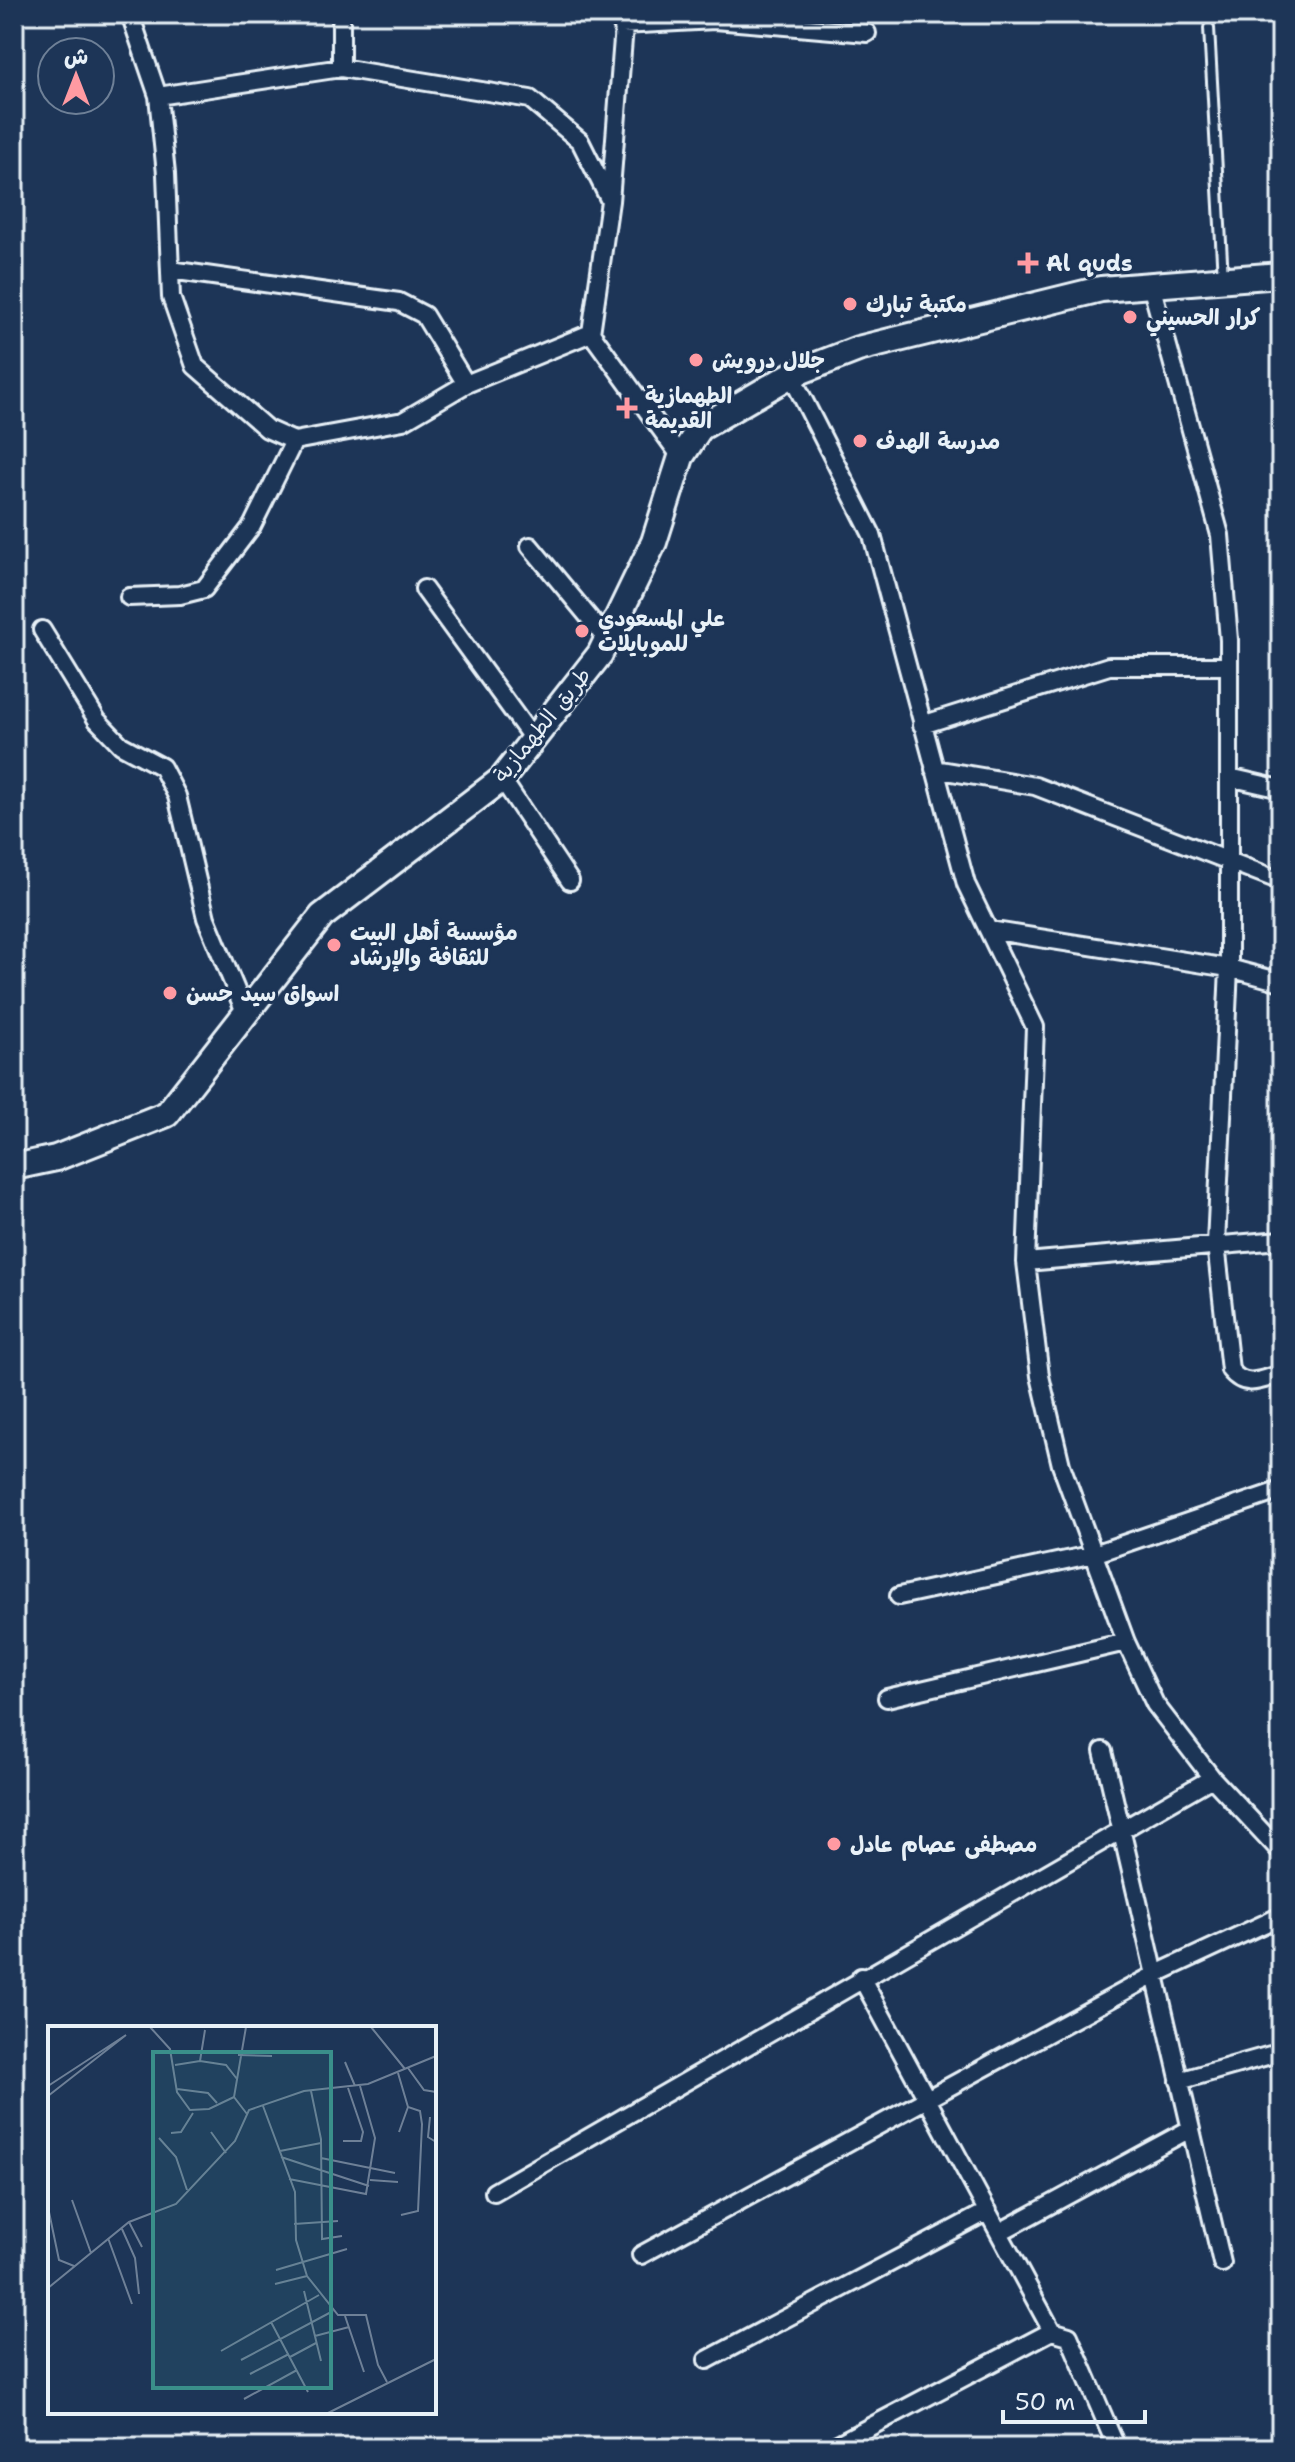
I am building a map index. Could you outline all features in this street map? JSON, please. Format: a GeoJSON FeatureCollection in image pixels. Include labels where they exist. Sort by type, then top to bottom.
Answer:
{"type":"FeatureCollection","features":[{"type":"Feature","properties":{"kind":"main road","name":"طريق الطهمازية"},"geometry":{"type":"LineString","coordinates":[[14,1167],[56,1158],[167,1114],[322,916],[502,779],[600,654],[654,542],[681,457],[700,428],[791,375],[858,349],[1101,289],[1281,275]]}},
{"type":"Feature","properties":{"kind":"street"},"geometry":{"type":"LineString","coordinates":[[130,14],[158,96],[166,174],[171,297],[195,366],[267,429],[294,441],[403,421],[466,384],[591,333]]}},
{"type":"Feature","properties":{"kind":"street"},"geometry":{"type":"LineString","coordinates":[[341,14],[341,68]]}},
{"type":"Feature","properties":{"kind":"street"},"geometry":{"type":"LineString","coordinates":[[681,457],[591,333],[610,201],[623,19],[715,20],[867,33]]}},
{"type":"Feature","properties":{"kind":"street"},"geometry":{"type":"LineString","coordinates":[[158,96],[341,68],[530,99],[580,141],[610,201]]}},
{"type":"Feature","properties":{"kind":"street"},"geometry":{"type":"LineString","coordinates":[[170,270],[399,302],[424,315],[466,384]]}},
{"type":"Feature","properties":{"kind":"street"},"geometry":{"type":"LineString","coordinates":[[1151,285],[1220,535],[1229,666],[1229,968],[1216,1244],[1230,1370],[1238,1380],[1251,1383],[1281,1374]]}},
{"type":"Feature","properties":{"kind":"street"},"geometry":{"type":"LineString","coordinates":[[791,375],[872,535],[966,884],[1035,1027],[1026,1262],[1043,1391],[1061,1465],[1126,1642],[1155,1704],[1212,1778],[1281,1852]]}},
{"type":"Feature","properties":{"kind":"street"},"geometry":{"type":"LineString","coordinates":[[129,597],[180,595],[204,589],[252,526],[294,441]]}},
{"type":"Feature","properties":{"kind":"street"},"geometry":{"type":"LineString","coordinates":[[530,546],[607,639]]}},
{"type":"Feature","properties":{"kind":"street"},"geometry":{"type":"LineString","coordinates":[[424,589],[533,739]]}},
{"type":"Feature","properties":{"kind":"street"},"geometry":{"type":"LineString","coordinates":[[42,630],[97,720],[121,745],[162,767],[177,796],[206,918],[245,1012]]}},
{"type":"Feature","properties":{"kind":"street"},"geometry":{"type":"LineString","coordinates":[[922,725],[1109,666],[1229,666]]}},
{"type":"Feature","properties":{"kind":"street"},"geometry":{"type":"LineString","coordinates":[[934,769],[1035,786],[1281,881]]}},
{"type":"Feature","properties":{"kind":"street"},"geometry":{"type":"LineString","coordinates":[[1229,777],[1281,789]]}},
{"type":"Feature","properties":{"kind":"street"},"geometry":{"type":"LineString","coordinates":[[502,779],[570,881]]}},
{"type":"Feature","properties":{"kind":"street"},"geometry":{"type":"LineString","coordinates":[[989,930],[1229,968],[1281,982]]}},
{"type":"Feature","properties":{"kind":"street"},"geometry":{"type":"LineString","coordinates":[[1026,1262],[1281,1240]]}},
{"type":"Feature","properties":{"kind":"street"},"geometry":{"type":"LineString","coordinates":[[899,1596],[1094,1554],[1281,1490]]}},
{"type":"Feature","properties":{"kind":"street"},"geometry":{"type":"LineString","coordinates":[[887,1698],[1126,1642]]}},
{"type":"Feature","properties":{"kind":"street"},"geometry":{"type":"LineString","coordinates":[[1103,1751],[1222,2263]]}},
{"type":"Feature","properties":{"kind":"street"},"geometry":{"type":"LineString","coordinates":[[494,2192],[861,1977],[1122,1832],[1212,1778]]}},
{"type":"Feature","properties":{"kind":"street"},"geometry":{"type":"LineString","coordinates":[[641,2255],[1156,1974],[1281,1916]]}},
{"type":"Feature","properties":{"kind":"street"},"geometry":{"type":"LineString","coordinates":[[861,1977],[1052,2331]]}},
{"type":"Feature","properties":{"kind":"street"},"geometry":{"type":"LineString","coordinates":[[1179,2081],[1281,2052]]}},
{"type":"Feature","properties":{"kind":"street"},"geometry":{"type":"LineString","coordinates":[[1000,2232],[1190,2129]]}},
{"type":"Feature","properties":{"kind":"street"},"geometry":{"type":"LineString","coordinates":[[707,2360],[988,2211]]}},
{"type":"Feature","properties":{"kind":"street"},"geometry":{"type":"LineString","coordinates":[[830,2448],[1052,2331],[1069,2336],[1117,2448]]}},
{"type":"Feature","properties":{"kind":"lane"},"geometry":{"type":"LineString","coordinates":[[1209,28],[1223,280]]}},
{"type":"Feature","properties":{"kind":"place","name":"Al quds"},"geometry":{"type":"Point","coordinates":[1028,263]}},
{"type":"Feature","properties":{"kind":"place","name":"مكتبة تبارك"},"geometry":{"type":"Point","coordinates":[850,304]}},
{"type":"Feature","properties":{"kind":"place","name":"كرار الحسيني"},"geometry":{"type":"Point","coordinates":[1130,317]}},
{"type":"Feature","properties":{"kind":"place","name":"جلال درويش"},"geometry":{"type":"Point","coordinates":[696,360]}},
{"type":"Feature","properties":{"kind":"place","name":"الطهمازية القديمة"},"geometry":{"type":"Point","coordinates":[627,408]}},
{"type":"Feature","properties":{"kind":"place","name":"مدرسة الهدف"},"geometry":{"type":"Point","coordinates":[860,441]}},
{"type":"Feature","properties":{"kind":"place","name":"علي المسعودي للموبايلات"},"geometry":{"type":"Point","coordinates":[582,631]}},
{"type":"Feature","properties":{"kind":"place","name":"مؤسسة أهل البيت للثقافة والإرشاد"},"geometry":{"type":"Point","coordinates":[334,945]}},
{"type":"Feature","properties":{"kind":"place","name":"اسواق سيد حسن"},"geometry":{"type":"Point","coordinates":[170,993]}},
{"type":"Feature","properties":{"kind":"place","name":"مصطفى عصام عادل"},"geometry":{"type":"Point","coordinates":[834,1844]}}]}
